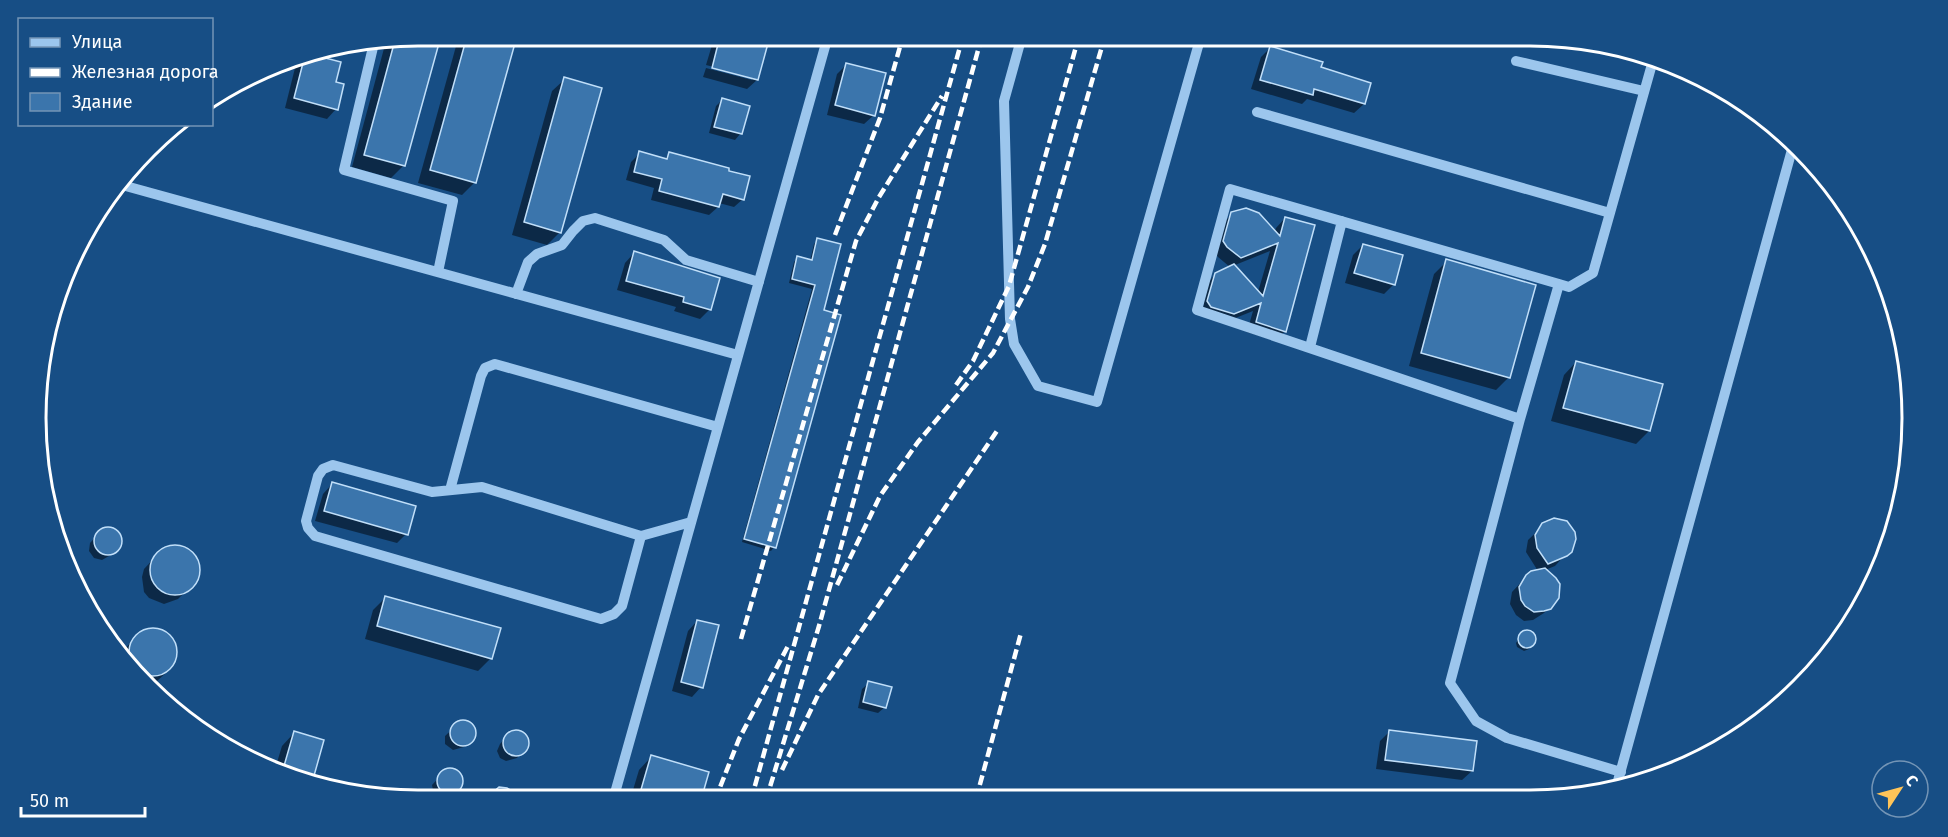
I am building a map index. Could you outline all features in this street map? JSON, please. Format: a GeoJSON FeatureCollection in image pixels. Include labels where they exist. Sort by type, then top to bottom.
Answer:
{"type":"FeatureCollection","features":[{"type":"Feature","properties":{"kind":"lane"},"geometry":{"type":"LineString","coordinates":[[616,790],[825,46]]}},
{"type":"Feature","properties":{"kind":"lane"},"geometry":{"type":"LineString","coordinates":[[1019,46],[1004,101],[1010,319],[1014,344],[1038,386],[1097,402],[1198,46]]}},
{"type":"Feature","properties":{"kind":"lane"},"geometry":{"type":"LineString","coordinates":[[372,50],[344,170],[453,201],[438,272]]}},
{"type":"Feature","properties":{"kind":"lane"},"geometry":{"type":"LineString","coordinates":[[1516,61],[1644,91]]}},
{"type":"Feature","properties":{"kind":"lane"},"geometry":{"type":"LineString","coordinates":[[1520,419],[1197,310],[1230,189],[1569,287],[1593,273],[1651,67]]}},
{"type":"Feature","properties":{"kind":"lane"},"geometry":{"type":"LineString","coordinates":[[1257,112],[1610,213]]}},
{"type":"Feature","properties":{"kind":"lane"},"geometry":{"type":"LineString","coordinates":[[1619,780],[1791,153]]}},
{"type":"Feature","properties":{"kind":"lane"},"geometry":{"type":"LineString","coordinates":[[128,187],[738,355]]}},
{"type":"Feature","properties":{"kind":"lane"},"geometry":{"type":"LineString","coordinates":[[516,294],[528,261],[537,254],[562,245],[583,221],[595,218],[664,240],[686,260],[759,282]]}},
{"type":"Feature","properties":{"kind":"lane"},"geometry":{"type":"LineString","coordinates":[[1310,347],[1342,221]]}},
{"type":"Feature","properties":{"kind":"lane"},"geometry":{"type":"LineString","coordinates":[[1559,284],[1520,419],[1450,683],[1476,721],[1507,738],[1621,772]]}},
{"type":"Feature","properties":{"kind":"lane"},"geometry":{"type":"LineString","coordinates":[[450,490],[481,376],[485,368],[495,364],[718,427]]}},
{"type":"Feature","properties":{"kind":"lane"},"geometry":{"type":"LineString","coordinates":[[641,536],[622,606],[614,614],[601,619],[315,536],[308,528],[306,521],[318,476],[323,470],[333,465],[432,492],[482,487],[641,536],[691,522]]}},
{"type":"Feature","properties":{"kind":"building"},"geometry":{"type":"Polygon","coordinates":[[[438,46],[405,166],[364,155],[393,47],[438,46]]]}},
{"type":"Feature","properties":{"kind":"building"},"geometry":{"type":"Polygon","coordinates":[[[464,46],[514,46],[476,183],[430,170],[464,46]]]}},
{"type":"Feature","properties":{"kind":"building"},"geometry":{"type":"Polygon","coordinates":[[[718,46],[767,46],[758,80],[712,68],[718,46]]]}},
{"type":"Feature","properties":{"kind":"building"},"geometry":{"type":"Polygon","coordinates":[[[1270,46],[1323,62],[1321,67],[1371,83],[1365,104],[1314,89],[1313,95],[1260,80],[1270,46]]]}},
{"type":"Feature","properties":{"kind":"building"},"geometry":{"type":"Polygon","coordinates":[[[326,58],[341,62],[336,82],[344,84],[338,110],[294,98],[302,65],[326,58]]]}},
{"type":"Feature","properties":{"kind":"building"},"geometry":{"type":"Polygon","coordinates":[[[846,63],[886,73],[875,116],[835,105],[846,63]]]}},
{"type":"Feature","properties":{"kind":"building"},"geometry":{"type":"Polygon","coordinates":[[[564,77],[602,88],[561,233],[524,222],[564,77]]]}},
{"type":"Feature","properties":{"kind":"building"},"geometry":{"type":"Polygon","coordinates":[[[722,98],[750,106],[742,134],[714,127],[722,98]]]}},
{"type":"Feature","properties":{"kind":"building"},"geometry":{"type":"Polygon","coordinates":[[[639,151],[667,159],[669,152],[750,176],[744,200],[723,194],[719,207],[659,191],[662,179],[634,172],[639,151]]]}},
{"type":"Feature","properties":{"kind":"building"},"geometry":{"type":"Polygon","coordinates":[[[1246,208],[1259,213],[1280,236],[1285,217],[1315,225],[1286,332],[1256,322],[1261,303],[1234,314],[1211,307],[1207,301],[1215,273],[1234,264],[1263,296],[1278,243],[1241,258],[1223,241],[1231,212],[1246,208]]]}},
{"type":"Feature","properties":{"kind":"building"},"geometry":{"type":"Polygon","coordinates":[[[817,238],[841,244],[824,310],[841,315],[776,548],[744,539],[815,285],[792,279],[797,256],[812,260],[817,238]]]}},
{"type":"Feature","properties":{"kind":"building"},"geometry":{"type":"Polygon","coordinates":[[[1363,244],[1403,255],[1395,285],[1354,273],[1363,244]]]}},
{"type":"Feature","properties":{"kind":"building"},"geometry":{"type":"Polygon","coordinates":[[[634,251],[720,278],[711,310],[683,302],[684,297],[626,281],[634,251]]]}},
{"type":"Feature","properties":{"kind":"building"},"geometry":{"type":"Polygon","coordinates":[[[1446,259],[1536,285],[1510,378],[1421,353],[1446,259]]]}},
{"type":"Feature","properties":{"kind":"building"},"geometry":{"type":"Polygon","coordinates":[[[1576,361],[1663,384],[1650,431],[1563,408],[1576,361]]]}},
{"type":"Feature","properties":{"kind":"building"},"geometry":{"type":"Polygon","coordinates":[[[332,482],[416,506],[408,535],[324,511],[332,482]]]}},
{"type":"Feature","properties":{"kind":"building"},"geometry":{"type":"Polygon","coordinates":[[[1554,518],[1567,521],[1575,532],[1576,539],[1572,552],[1548,564],[1537,548],[1535,535],[1542,523],[1554,518]]]}},
{"type":"Feature","properties":{"kind":"building"},"geometry":{"type":"Polygon","coordinates":[[[108,527],[118,531],[122,541],[118,551],[108,555],[98,551],[94,541],[98,531],[108,527]]]}},
{"type":"Feature","properties":{"kind":"building"},"geometry":{"type":"Polygon","coordinates":[[[175,545],[184,547],[195,556],[200,570],[198,579],[189,590],[175,595],[166,593],[155,584],[150,570],[152,561],[161,550],[175,545]]]}},
{"type":"Feature","properties":{"kind":"building"},"geometry":{"type":"Polygon","coordinates":[[[1545,568],[1560,584],[1559,598],[1551,609],[1534,612],[1521,600],[1519,587],[1531,571],[1545,568]]]}},
{"type":"Feature","properties":{"kind":"building"},"geometry":{"type":"Polygon","coordinates":[[[385,596],[501,628],[492,659],[377,626],[385,596]]]}},
{"type":"Feature","properties":{"kind":"building"},"geometry":{"type":"Polygon","coordinates":[[[697,620],[719,625],[703,688],[681,682],[697,620]]]}},
{"type":"Feature","properties":{"kind":"building"},"geometry":{"type":"Polygon","coordinates":[[[148,628],[158,628],[167,632],[177,647],[177,657],[173,666],[158,676],[150,676],[129,652],[133,638],[148,628]]]}},
{"type":"Feature","properties":{"kind":"building"},"geometry":{"type":"Polygon","coordinates":[[[1523,630],[1531,630],[1536,635],[1534,646],[1523,648],[1518,643],[1518,635],[1523,630]]]}},
{"type":"Feature","properties":{"kind":"building"},"geometry":{"type":"Polygon","coordinates":[[[868,681],[892,687],[886,708],[863,702],[868,681]]]}},
{"type":"Feature","properties":{"kind":"building"},"geometry":{"type":"Polygon","coordinates":[[[463,720],[472,724],[476,733],[472,742],[463,746],[454,742],[450,733],[454,724],[463,720]]]}},
{"type":"Feature","properties":{"kind":"building"},"geometry":{"type":"Polygon","coordinates":[[[516,730],[525,734],[529,743],[525,752],[516,756],[507,752],[503,743],[507,734],[516,730]]]}},
{"type":"Feature","properties":{"kind":"building"},"geometry":{"type":"Polygon","coordinates":[[[1389,730],[1477,741],[1473,771],[1385,760],[1389,730]]]}},
{"type":"Feature","properties":{"kind":"building"},"geometry":{"type":"Polygon","coordinates":[[[294,731],[324,740],[314,776],[284,765],[294,731]]]}},
{"type":"Feature","properties":{"kind":"building"},"geometry":{"type":"Polygon","coordinates":[[[651,755],[709,772],[704,790],[641,790],[651,755]]]}},
{"type":"Feature","properties":{"kind":"building"},"geometry":{"type":"Polygon","coordinates":[[[445,769],[455,769],[462,776],[462,786],[459,790],[441,790],[438,786],[438,776],[445,769]]]}},
{"type":"Feature","properties":{"kind":"building"},"geometry":{"type":"Polygon","coordinates":[[[499,787],[510,790],[496,790],[499,787]]]}},
{"type":"Feature","properties":{"kind":"railway"},"geometry":{"type":"LineString","coordinates":[[835,235],[880,118],[900,46]]}},
{"type":"Feature","properties":{"kind":"railway"},"geometry":{"type":"LineString","coordinates":[[754,790],[960,46]]}},
{"type":"Feature","properties":{"kind":"railway"},"geometry":{"type":"LineString","coordinates":[[769,790],[819,626],[979,46]]}},
{"type":"Feature","properties":{"kind":"railway"},"geometry":{"type":"LineString","coordinates":[[956,385],[973,361],[1009,286],[1076,46]]}},
{"type":"Feature","properties":{"kind":"railway"},"geometry":{"type":"LineString","coordinates":[[837,585],[880,496],[918,442],[993,353],[1028,287],[1045,244],[1102,46]]}},
{"type":"Feature","properties":{"kind":"railway"},"geometry":{"type":"LineString","coordinates":[[741,639],[856,241],[879,197],[942,96]]}},
{"type":"Feature","properties":{"kind":"railway"},"geometry":{"type":"LineString","coordinates":[[782,770],[818,695],[999,428]]}},
{"type":"Feature","properties":{"kind":"railway"},"geometry":{"type":"LineString","coordinates":[[978,790],[1021,633]]}},
{"type":"Feature","properties":{"kind":"railway"},"geometry":{"type":"LineString","coordinates":[[719,790],[739,739],[788,646]]}}]}
